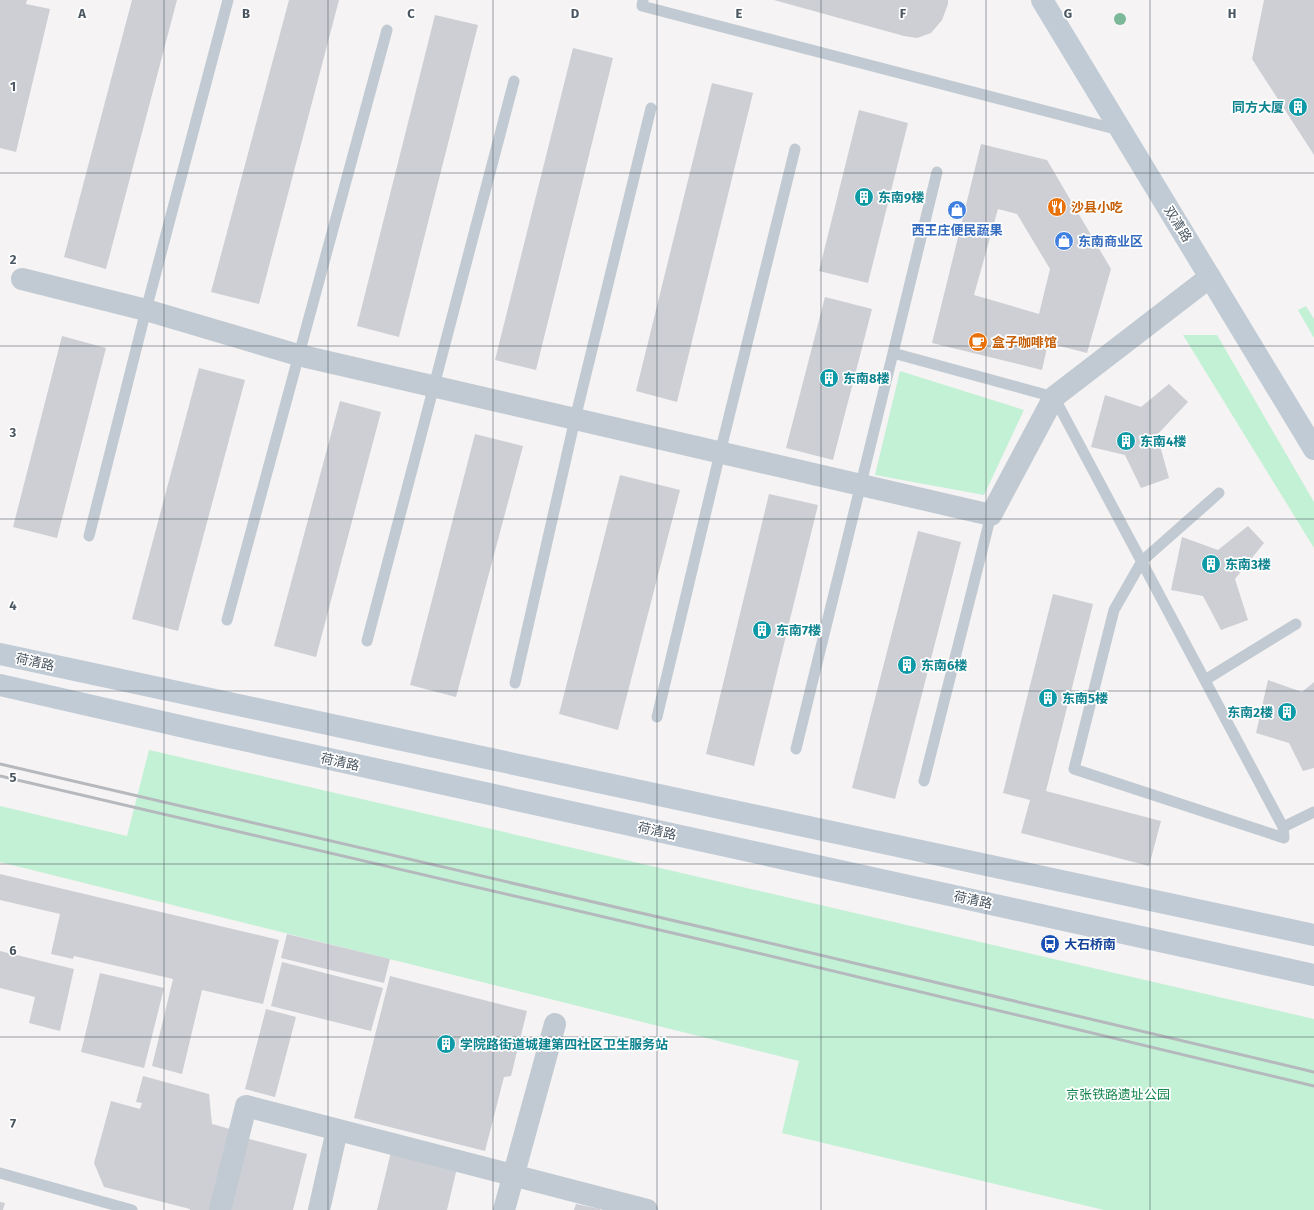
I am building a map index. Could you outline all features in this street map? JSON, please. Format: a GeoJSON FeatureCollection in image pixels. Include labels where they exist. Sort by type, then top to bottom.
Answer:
{"type":"FeatureCollection","features":[{"type":"Feature","properties":{"kind":"main road","name":"双清路"},"geometry":{"type":"LineString","coordinates":[[1042,0],[1314,449]]}},
{"type":"Feature","properties":{"kind":"main road","name":"荷清路"},"geometry":{"type":"LineString","coordinates":[[0,654],[1314,935]]}},
{"type":"Feature","properties":{"kind":"main road","name":"荷清路"},"geometry":{"type":"LineString","coordinates":[[0,685],[210,733],[1314,975]]}},
{"type":"Feature","properties":{"kind":"street"},"geometry":{"type":"LineString","coordinates":[[22,279],[146,310],[298,355],[991,515],[1054,397],[1210,277]]}},
{"type":"Feature","properties":{"kind":"street"},"geometry":{"type":"LineString","coordinates":[[504,1210],[555,1024]]}},
{"type":"Feature","properties":{"kind":"street"},"geometry":{"type":"LineString","coordinates":[[220,1210],[246,1106],[647,1210]]}},
{"type":"Feature","properties":{"kind":"street"},"geometry":{"type":"LineString","coordinates":[[319,1210],[337,1130]]}},
{"type":"Feature","properties":{"kind":"lane"},"geometry":{"type":"LineString","coordinates":[[89,536],[146,310],[228,0]]}},
{"type":"Feature","properties":{"kind":"lane"},"geometry":{"type":"LineString","coordinates":[[643,0],[642,6],[1120,130]]}},
{"type":"Feature","properties":{"kind":"lane"},"geometry":{"type":"LineString","coordinates":[[227,620],[387,30]]}},
{"type":"Feature","properties":{"kind":"lane"},"geometry":{"type":"LineString","coordinates":[[367,641],[514,81]]}},
{"type":"Feature","properties":{"kind":"lane"},"geometry":{"type":"LineString","coordinates":[[515,683],[576,419],[651,108]]}},
{"type":"Feature","properties":{"kind":"lane"},"geometry":{"type":"LineString","coordinates":[[657,717],[720,452],[795,149]]}},
{"type":"Feature","properties":{"kind":"lane"},"geometry":{"type":"LineString","coordinates":[[796,748],[938,172]]}},
{"type":"Feature","properties":{"kind":"lane"},"geometry":{"type":"LineString","coordinates":[[893,353],[1054,397],[1142,561],[1283,827],[1284,838],[1074,769],[1114,610],[1142,561],[1219,493]]}},
{"type":"Feature","properties":{"kind":"lane"},"geometry":{"type":"LineString","coordinates":[[924,780],[991,515]]}},
{"type":"Feature","properties":{"kind":"lane"},"geometry":{"type":"LineString","coordinates":[[1205,680],[1296,624]]}},
{"type":"Feature","properties":{"kind":"lane"},"geometry":{"type":"LineString","coordinates":[[1283,827],[1314,812]]}},
{"type":"Feature","properties":{"kind":"lane"},"geometry":{"type":"LineString","coordinates":[[0,1173],[132,1210]]}},
{"type":"Feature","properties":{"kind":"green space"},"geometry":{"type":"Polygon","coordinates":[[[1306,306],[1314,319],[1314,338],[1298,310],[1306,306]]]}},
{"type":"Feature","properties":{"kind":"green space"},"geometry":{"type":"Polygon","coordinates":[[[1183,335],[1217,335],[1314,502],[1314,548],[1183,335]]]}},
{"type":"Feature","properties":{"kind":"green space"},"geometry":{"type":"Polygon","coordinates":[[[900,371],[1024,410],[984,495],[875,475],[900,371]]]}},
{"type":"Feature","properties":{"kind":"green space","name":"京张铁路遗址公园"},"geometry":{"type":"Polygon","coordinates":[[[149,750],[1314,1019],[1314,1210],[1104,1210],[782,1133],[799,1061],[0,862],[0,806],[127,836],[149,750]]]}},
{"type":"Feature","properties":{"kind":"building"},"geometry":{"type":"Polygon","coordinates":[[[0,0],[27,0],[26,4],[50,9],[16,152],[0,148],[0,0]]]}},
{"type":"Feature","properties":{"kind":"building"},"geometry":{"type":"Polygon","coordinates":[[[132,0],[177,0],[106,269],[64,257],[132,0]]]}},
{"type":"Feature","properties":{"kind":"building"},"geometry":{"type":"Polygon","coordinates":[[[289,0],[339,0],[259,304],[211,292],[289,0]]]}},
{"type":"Feature","properties":{"kind":"building"},"geometry":{"type":"Polygon","coordinates":[[[774,0],[948,0],[948,4],[942,20],[931,33],[917,38],[904,36],[774,0]]]}},
{"type":"Feature","properties":{"kind":"building","name":"同方大厦"},"geometry":{"type":"Polygon","coordinates":[[[1264,0],[1314,0],[1314,155],[1252,59],[1264,0]]]}},
{"type":"Feature","properties":{"kind":"building"},"geometry":{"type":"Polygon","coordinates":[[[435,15],[478,25],[399,337],[357,326],[435,15]]]}},
{"type":"Feature","properties":{"kind":"building"},"geometry":{"type":"Polygon","coordinates":[[[573,48],[613,58],[536,370],[495,360],[573,48]]]}},
{"type":"Feature","properties":{"kind":"building"},"geometry":{"type":"Polygon","coordinates":[[[712,83],[753,93],[677,402],[636,391],[712,83]]]}},
{"type":"Feature","properties":{"kind":"building","name":"东南9楼"},"geometry":{"type":"Polygon","coordinates":[[[859,110],[908,123],[868,283],[819,271],[859,110]]]}},
{"type":"Feature","properties":{"kind":"building","name":"东南商业区"},"geometry":{"type":"Polygon","coordinates":[[[981,144],[1047,160],[1111,269],[1087,353],[1048,343],[1042,370],[932,343],[981,144]],[[998,209],[974,295],[1039,314],[1050,269],[1017,214],[998,209]]]}},
{"type":"Feature","properties":{"kind":"building","name":"东南8楼"},"geometry":{"type":"Polygon","coordinates":[[[825,297],[872,309],[833,460],[786,448],[825,297]]]}},
{"type":"Feature","properties":{"kind":"building"},"geometry":{"type":"Polygon","coordinates":[[[62,336],[106,348],[57,538],[13,527],[62,336]]]}},
{"type":"Feature","properties":{"kind":"building"},"geometry":{"type":"Polygon","coordinates":[[[199,368],[245,380],[178,631],[132,619],[199,368]]]}},
{"type":"Feature","properties":{"kind":"building","name":"东南4楼"},"geometry":{"type":"Polygon","coordinates":[[[1169,384],[1188,402],[1157,435],[1169,478],[1141,488],[1125,455],[1091,447],[1105,395],[1141,407],[1169,384]]]}},
{"type":"Feature","properties":{"kind":"building"},"geometry":{"type":"Polygon","coordinates":[[[340,401],[381,412],[316,657],[274,646],[340,401]]]}},
{"type":"Feature","properties":{"kind":"building"},"geometry":{"type":"Polygon","coordinates":[[[475,434],[523,446],[456,697],[410,685],[475,434]]]}},
{"type":"Feature","properties":{"kind":"building"},"geometry":{"type":"Polygon","coordinates":[[[620,475],[680,490],[618,730],[559,714],[620,475]]]}},
{"type":"Feature","properties":{"kind":"building","name":"东南7楼"},"geometry":{"type":"Polygon","coordinates":[[[769,494],[818,505],[754,766],[706,754],[769,494]]]}},
{"type":"Feature","properties":{"kind":"building","name":"东南3楼"},"geometry":{"type":"Polygon","coordinates":[[[1248,526],[1264,543],[1235,579],[1248,620],[1221,630],[1203,596],[1171,590],[1182,537],[1218,550],[1248,526]]]}},
{"type":"Feature","properties":{"kind":"building","name":"东南6楼"},"geometry":{"type":"Polygon","coordinates":[[[918,531],[961,542],[895,799],[852,788],[918,531]]]}},
{"type":"Feature","properties":{"kind":"building","name":"东南5楼"},"geometry":{"type":"Polygon","coordinates":[[[1053,594],[1093,604],[1046,791],[1161,821],[1149,866],[1021,833],[1030,800],[1003,793],[1053,594]]]}},
{"type":"Feature","properties":{"kind":"building","name":"东南2楼"},"geometry":{"type":"Polygon","coordinates":[[[1268,680],[1302,692],[1314,682],[1314,768],[1303,771],[1289,743],[1256,733],[1268,680]]]}},
{"type":"Feature","properties":{"kind":"building"},"geometry":{"type":"Polygon","coordinates":[[[0,874],[279,940],[263,1004],[202,990],[182,1074],[152,1066],[173,979],[74,956],[73,959],[51,954],[60,914],[0,900],[0,874]]]}},
{"type":"Feature","properties":{"kind":"building"},"geometry":{"type":"Polygon","coordinates":[[[287,934],[390,959],[384,983],[281,958],[287,934]]]}},
{"type":"Feature","properties":{"kind":"building"},"geometry":{"type":"Polygon","coordinates":[[[0,951],[74,969],[60,1031],[29,1023],[35,997],[0,988],[0,951]]]}},
{"type":"Feature","properties":{"kind":"building"},"geometry":{"type":"Polygon","coordinates":[[[282,962],[383,988],[371,1031],[271,1006],[282,962]]]}},
{"type":"Feature","properties":{"kind":"building"},"geometry":{"type":"Polygon","coordinates":[[[100,973],[164,988],[144,1068],[81,1052],[100,973]]]}},
{"type":"Feature","properties":{"kind":"building","name":"学院路街道城建第四社区卫生服务站"},"geometry":{"type":"Polygon","coordinates":[[[390,976],[527,1011],[511,1076],[504,1077],[485,1151],[354,1118],[390,976]]]}},
{"type":"Feature","properties":{"kind":"building"},"geometry":{"type":"Polygon","coordinates":[[[266,1009],[296,1017],[275,1097],[245,1089],[266,1009]]]}},
{"type":"Feature","properties":{"kind":"building"},"geometry":{"type":"Polygon","coordinates":[[[143,1076],[209,1094],[212,1124],[230,1129],[210,1210],[190,1210],[104,1187],[94,1163],[111,1101],[140,1109],[142,1103],[136,1102],[143,1076]]]}},
{"type":"Feature","properties":{"kind":"building"},"geometry":{"type":"Polygon","coordinates":[[[241,1137],[307,1154],[293,1210],[222,1210],[241,1137]]]}},
{"type":"Feature","properties":{"kind":"building"},"geometry":{"type":"Polygon","coordinates":[[[391,1152],[457,1168],[447,1210],[377,1210],[391,1152]]]}},
{"type":"Feature","properties":{"kind":"building"},"geometry":{"type":"Polygon","coordinates":[[[0,1202],[5,1203],[3,1210],[0,1210],[0,1202]]]}},
{"type":"Feature","properties":{"kind":"building"},"geometry":{"type":"Polygon","coordinates":[[[576,1204],[600,1209],[600,1210],[574,1210],[576,1204]]]}},
{"type":"Feature","properties":{"kind":"railway"},"geometry":{"type":"LineString","coordinates":[[0,764],[727,933],[1314,1072]]}},
{"type":"Feature","properties":{"kind":"railway"},"geometry":{"type":"LineString","coordinates":[[0,776],[724,945],[1314,1086]]}},
{"type":"Feature","properties":{"kind":"place","name":"同方大厦"},"geometry":{"type":"Point","coordinates":[1298,107]}},
{"type":"Feature","properties":{"kind":"place","name":"东南9楼"},"geometry":{"type":"Point","coordinates":[864,197]}},
{"type":"Feature","properties":{"kind":"place","name":"沙县小吃"},"geometry":{"type":"Point","coordinates":[1057,207]}},
{"type":"Feature","properties":{"kind":"place","name":"西王庄便民蔬果"},"geometry":{"type":"Point","coordinates":[957,210]}},
{"type":"Feature","properties":{"kind":"place","name":"东南商业区"},"geometry":{"type":"Point","coordinates":[1064,241]}},
{"type":"Feature","properties":{"kind":"place","name":"盒子咖啡馆"},"geometry":{"type":"Point","coordinates":[978,342]}},
{"type":"Feature","properties":{"kind":"place","name":"东南8楼"},"geometry":{"type":"Point","coordinates":[829,378]}},
{"type":"Feature","properties":{"kind":"place","name":"东南4楼"},"geometry":{"type":"Point","coordinates":[1126,441]}},
{"type":"Feature","properties":{"kind":"place","name":"东南3楼"},"geometry":{"type":"Point","coordinates":[1211,564]}},
{"type":"Feature","properties":{"kind":"place","name":"东南7楼"},"geometry":{"type":"Point","coordinates":[762,630]}},
{"type":"Feature","properties":{"kind":"place","name":"东南6楼"},"geometry":{"type":"Point","coordinates":[907,665]}},
{"type":"Feature","properties":{"kind":"place","name":"东南5楼"},"geometry":{"type":"Point","coordinates":[1048,698]}},
{"type":"Feature","properties":{"kind":"place","name":"东南2楼"},"geometry":{"type":"Point","coordinates":[1287,712]}},
{"type":"Feature","properties":{"kind":"place","name":"大石桥南"},"geometry":{"type":"Point","coordinates":[1050,944]}},
{"type":"Feature","properties":{"kind":"place","name":"学院路街道城建第四社区卫生服务站"},"geometry":{"type":"Point","coordinates":[446,1044]}}]}
